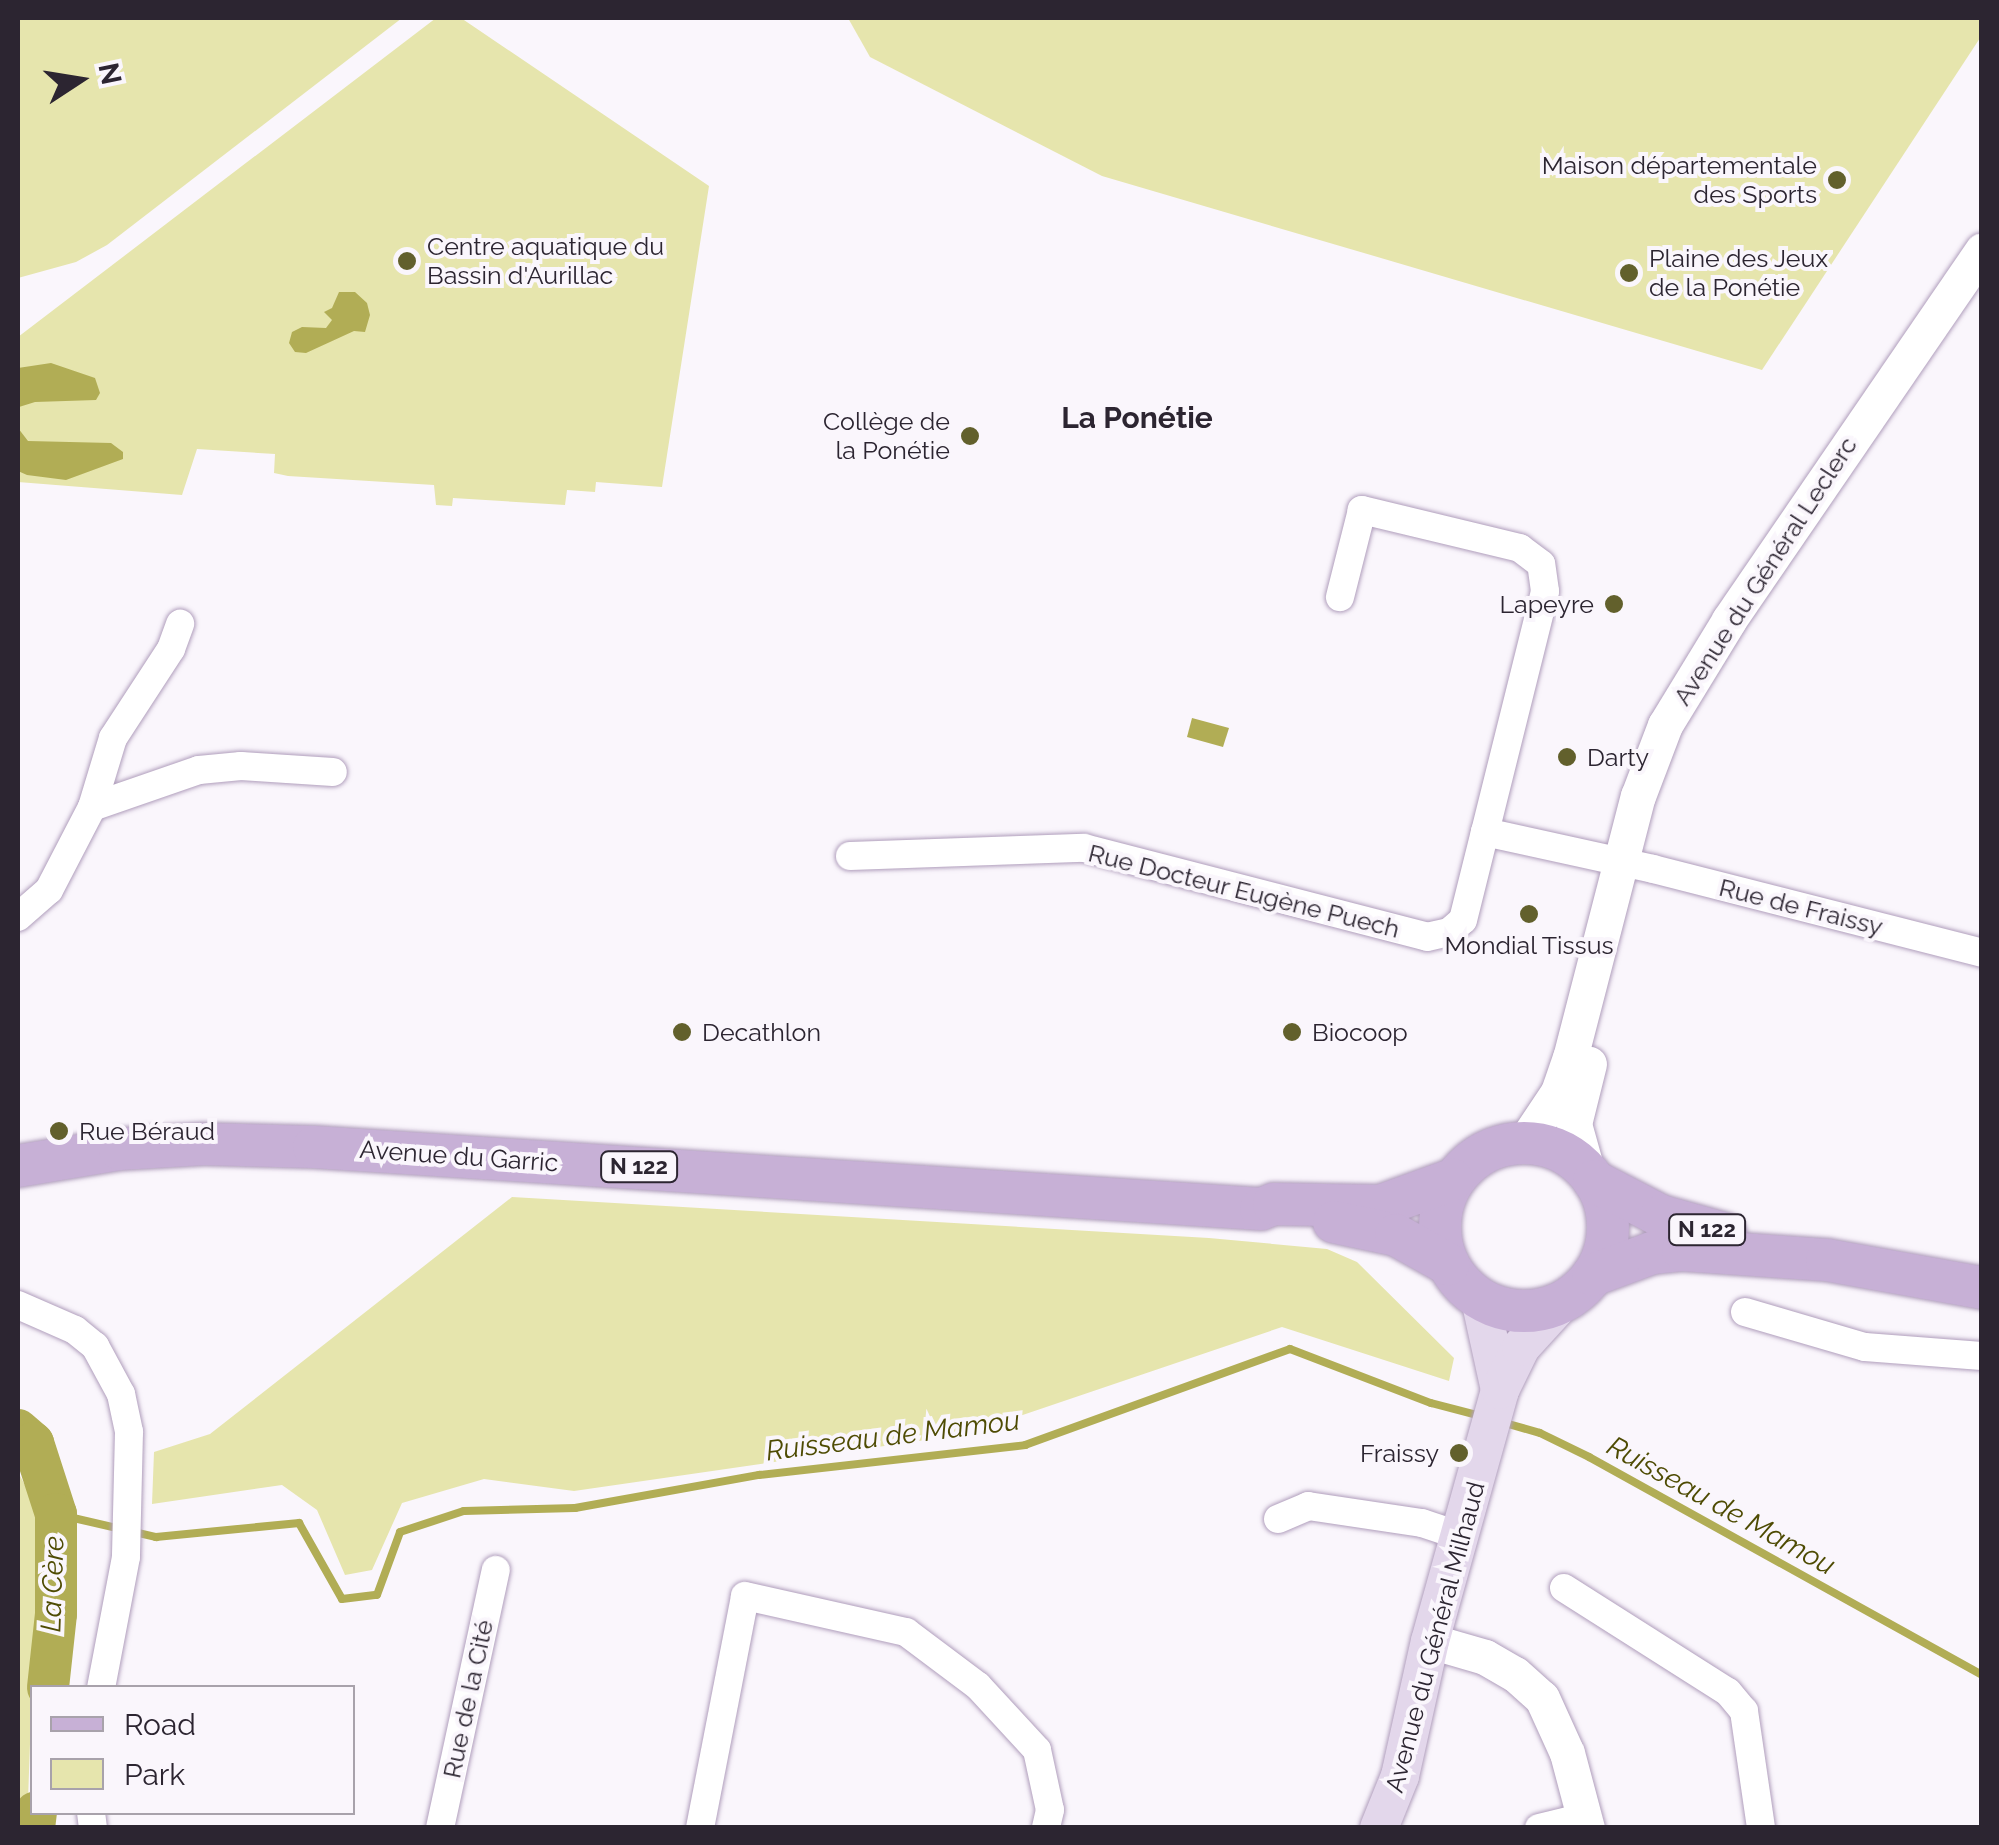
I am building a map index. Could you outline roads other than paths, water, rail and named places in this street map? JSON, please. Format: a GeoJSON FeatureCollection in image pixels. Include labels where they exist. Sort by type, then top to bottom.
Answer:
{"type":"FeatureCollection","features":[{"type":"Feature","properties":{"kind":"main road"},"geometry":{"type":"LineString","coordinates":[[1524,1142],[1566,1154],[1591,1178],[1604,1204],[1608,1228],[1604,1253],[1577,1289],[1521,1347],[1500,1390],[1480,1299],[1448,1264],[1441,1239],[1441,1211],[1452,1180],[1479,1156],[1524,1142]]}},
{"type":"Feature","properties":{"kind":"main road","name":"Avenue du Garric"},"geometry":{"type":"LineString","coordinates":[[18,1166],[120,1150],[204,1144],[314,1146],[1261,1209],[1274,1216],[1338,1222],[1396,1235],[1448,1264]]}},
{"type":"Feature","properties":{"kind":"main road","name":"N 122"},"geometry":{"type":"LineString","coordinates":[[1591,1178],[1683,1225],[1806,1248],[1827,1260]]}},
{"type":"Feature","properties":{"kind":"main road","name":"Avenue du Garric"},"geometry":{"type":"LineString","coordinates":[[1261,1209],[1274,1204],[1380,1206],[1452,1180]]}},
{"type":"Feature","properties":{"kind":"main road","name":"N 122"},"geometry":{"type":"LineString","coordinates":[[1577,1289],[1652,1253],[1683,1250],[1827,1260],[1982,1288]]}},
{"type":"Feature","properties":{"kind":"main road"},"geometry":{"type":"LineString","coordinates":[[1480,1299],[1520,1311],[1577,1289]]}},
{"type":"Feature","properties":{"kind":"main road","name":"Avenue du Général Milhaud"},"geometry":{"type":"LineString","coordinates":[[1379,1828],[1400,1776],[1430,1641],[1500,1390]]}},
{"type":"Feature","properties":{"kind":"street","name":"Avenue du Général Leclerc"},"geometry":{"type":"LineString","coordinates":[[1591,1178],[1577,1138],[1576,1113],[1651,759],[1698,670],[1982,250]]}},
{"type":"Feature","properties":{"kind":"street","name":"Avenue du Général Leclerc"},"geometry":{"type":"LineString","coordinates":[[1524,1142],[1558,1092],[1631,864],[1712,685],[1982,288]]}},
{"type":"Feature","properties":{"kind":"street"},"geometry":{"type":"LineString","coordinates":[[1340,597],[1362,510],[1520,548],[1541,564],[1545,591],[1485,832],[1631,864]]}},
{"type":"Feature","properties":{"kind":"street"},"geometry":{"type":"LineString","coordinates":[[18,917],[49,890],[92,807],[113,738],[171,649],[180,624]]}},
{"type":"Feature","properties":{"kind":"street"},"geometry":{"type":"LineString","coordinates":[[92,807],[199,770],[241,766],[333,772]]}},
{"type":"Feature","properties":{"kind":"street","name":"Rue Docteur Eugène Puech"},"geometry":{"type":"LineString","coordinates":[[850,856],[1084,848],[1427,937],[1448,932],[1463,920],[1485,832]]}},
{"type":"Feature","properties":{"kind":"street","name":"Rue de Fraissy"},"geometry":{"type":"LineString","coordinates":[[1631,864],[1982,953]]}},
{"type":"Feature","properties":{"kind":"street"},"geometry":{"type":"LineString","coordinates":[[18,1305],[75,1330],[107,1362],[121,1394],[129,1432],[126,1557],[102,1685]]}},
{"type":"Feature","properties":{"kind":"street"},"geometry":{"type":"LineString","coordinates":[[1745,1312],[1865,1346],[1982,1356]]}},
{"type":"Feature","properties":{"kind":"street"},"geometry":{"type":"LineString","coordinates":[[1278,1519],[1308,1506],[1422,1523],[1461,1536]]}},
{"type":"Feature","properties":{"kind":"street","name":"Rue de la Cité"},"geometry":{"type":"LineString","coordinates":[[440,1828],[496,1570]]}},
{"type":"Feature","properties":{"kind":"street"},"geometry":{"type":"LineString","coordinates":[[1564,1588],[1728,1692],[1744,1710],[1761,1828]]}},
{"type":"Feature","properties":{"kind":"street"},"geometry":{"type":"LineString","coordinates":[[700,1828],[745,1596],[906,1632],[978,1686],[1037,1750],[1050,1810],[1046,1828]]}},
{"type":"Feature","properties":{"kind":"street"},"geometry":{"type":"LineString","coordinates":[[1430,1641],[1484,1657],[1515,1674],[1542,1698],[1567,1753],[1586,1822],[1539,1828]]}},
{"type":"Feature","properties":{"kind":"waterway","name":"Ruisseau de Mamou"},"geometry":{"type":"LineString","coordinates":[[56,1514],[156,1537],[299,1523],[342,1599],[377,1595],[400,1532],[464,1511],[575,1508],[759,1475],[1025,1445],[1290,1349],[1431,1403],[1481,1416]]}},
{"type":"Feature","properties":{"kind":"waterway","name":"Ruisseau de Mamou"},"geometry":{"type":"LineString","coordinates":[[1505,1423],[1540,1433],[1589,1457],[1982,1675]]}},
{"type":"Feature","properties":{"kind":"waterway","name":"La Cère"},"geometry":{"type":"LineString","coordinates":[[18,1430],[33,1443],[56,1514],[56,1614],[48,1685]]}},
{"type":"Feature","properties":{"kind":"waterway","name":"La Cère"},"geometry":{"type":"LineString","coordinates":[[34,1828],[36,1815]]}},
{"type":"Feature","properties":{"kind":"place","name":"Maison départementale des Sports"},"geometry":{"type":"Point","coordinates":[1837,180]}},
{"type":"Feature","properties":{"kind":"place","name":"Centre aquatique du Bassin d'Aurillac"},"geometry":{"type":"Point","coordinates":[407,261]}},
{"type":"Feature","properties":{"kind":"place","name":"Plaine des Jeux de la Ponétie"},"geometry":{"type":"Point","coordinates":[1629,273]}},
{"type":"Feature","properties":{"kind":"place","name":"Collège de la Ponétie"},"geometry":{"type":"Point","coordinates":[970,436]}},
{"type":"Feature","properties":{"kind":"place","name":"Lapeyre"},"geometry":{"type":"Point","coordinates":[1614,604]}},
{"type":"Feature","properties":{"kind":"place","name":"Darty"},"geometry":{"type":"Point","coordinates":[1567,757]}},
{"type":"Feature","properties":{"kind":"place","name":"Mondial Tissus"},"geometry":{"type":"Point","coordinates":[1529,914]}},
{"type":"Feature","properties":{"kind":"place","name":"Decathlon"},"geometry":{"type":"Point","coordinates":[682,1032]}},
{"type":"Feature","properties":{"kind":"place","name":"Biocoop"},"geometry":{"type":"Point","coordinates":[1292,1032]}},
{"type":"Feature","properties":{"kind":"place","name":"Rue Béraud"},"geometry":{"type":"Point","coordinates":[59,1131]}},
{"type":"Feature","properties":{"kind":"place","name":"Fraissy"},"geometry":{"type":"Point","coordinates":[1459,1453]}},
{"type":"Feature","properties":{"kind":"district","name":"La Ponétie"},"geometry":{"type":"Point","coordinates":[1137,418]}}]}
